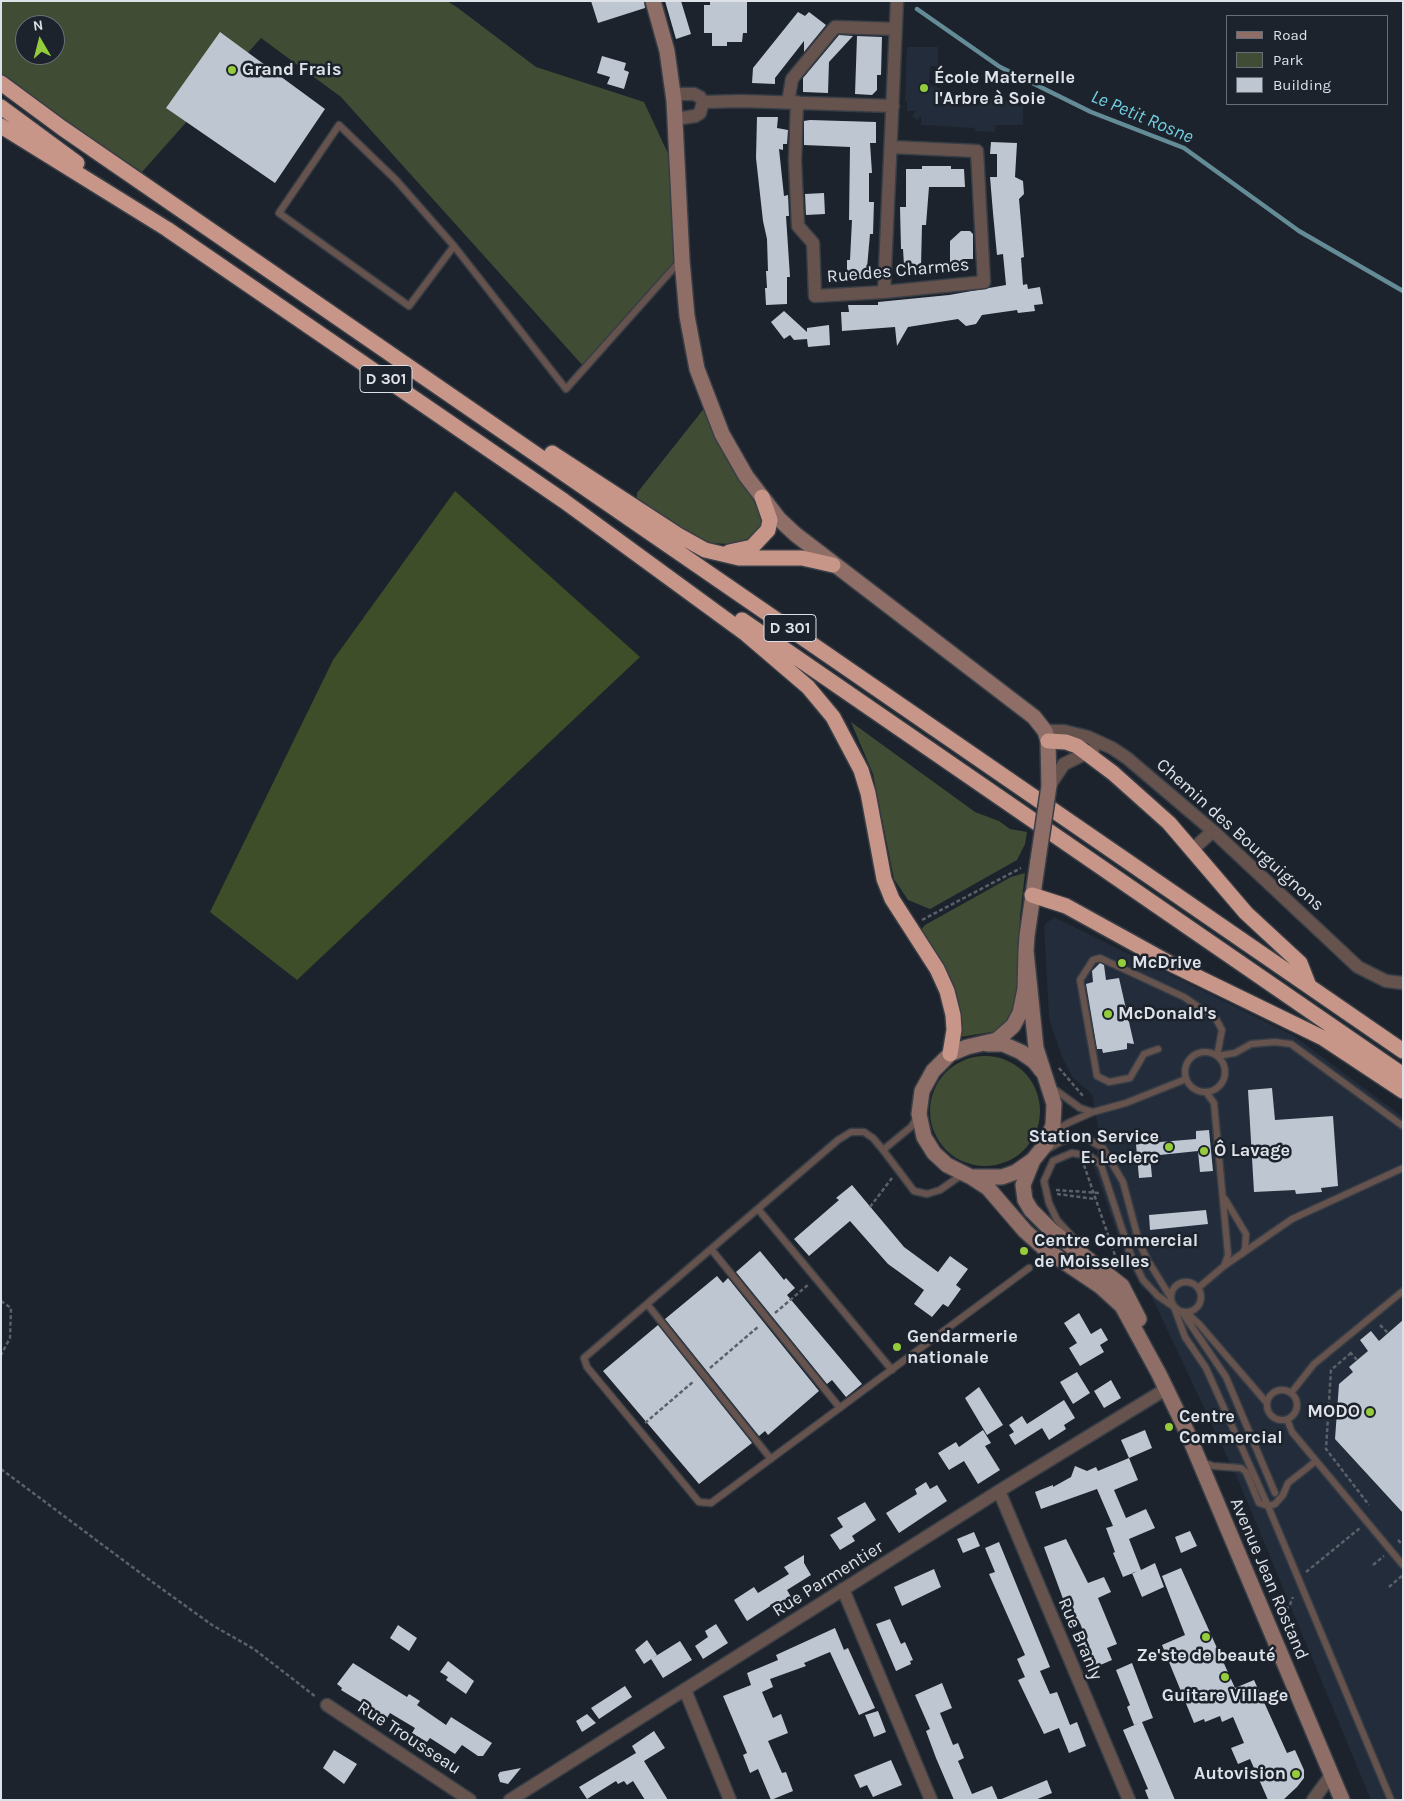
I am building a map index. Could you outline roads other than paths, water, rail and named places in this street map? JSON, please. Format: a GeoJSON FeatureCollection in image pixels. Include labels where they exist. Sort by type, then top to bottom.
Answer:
{"type":"FeatureCollection","features":[{"type":"Feature","properties":{"kind":"highway","name":"D 301"},"geometry":{"type":"LineString","coordinates":[[1,83],[62,128],[1403,1051]]}},
{"type":"Feature","properties":{"kind":"highway","name":"D 301"},"geometry":{"type":"LineString","coordinates":[[1,107],[167,230],[603,529],[776,642],[1403,1075]]}},
{"type":"Feature","properties":{"kind":"highway"},"geometry":{"type":"LineString","coordinates":[[1,126],[167,230]]}},
{"type":"Feature","properties":{"kind":"highway"},"geometry":{"type":"LineString","coordinates":[[177,207],[678,535],[710,552],[751,559],[813,559],[833,565]]}},
{"type":"Feature","properties":{"kind":"highway"},"geometry":{"type":"LineString","coordinates":[[710,552],[739,551],[752,547],[760,541],[768,530],[770,520],[762,497]]}},
{"type":"Feature","properties":{"kind":"highway"},"geometry":{"type":"LineString","coordinates":[[603,529],[746,634],[787,667],[824,705],[843,733],[861,770],[868,793],[884,879],[909,927],[937,969],[947,991],[953,1014],[954,1030],[950,1054]]}},
{"type":"Feature","properties":{"kind":"highway"},"geometry":{"type":"LineString","coordinates":[[1046,736],[1072,744],[1086,752],[1113,773],[1169,823],[1246,913],[1300,963],[1309,986]]}},
{"type":"Feature","properties":{"kind":"highway"},"geometry":{"type":"LineString","coordinates":[[1032,895],[1066,906],[1173,965],[1323,1038],[1403,1091]]}},
{"type":"Feature","properties":{"kind":"street"},"geometry":{"type":"LineString","coordinates":[[653,1],[667,51],[673,97],[687,316],[697,369],[722,434],[746,476],[795,534],[1034,718],[1046,736],[1049,786],[1032,895],[1026,951],[1025,989],[1020,1014],[1005,1035],[986,1044]]}},
{"type":"Feature","properties":{"kind":"street"},"geometry":{"type":"LineString","coordinates":[[884,292],[897,1]]}},
{"type":"Feature","properties":{"kind":"street"},"geometry":{"type":"LineString","coordinates":[[792,102],[792,79],[834,27],[896,30]]}},
{"type":"Feature","properties":{"kind":"street"},"geometry":{"type":"LineString","coordinates":[[673,97],[694,94],[700,97],[702,102],[700,113],[695,116],[675,119]]}},
{"type":"Feature","properties":{"kind":"street"},"geometry":{"type":"LineString","coordinates":[[702,102],[792,102],[893,106]]}},
{"type":"Feature","properties":{"kind":"street","name":"Rue des Charmes"},"geometry":{"type":"LineString","coordinates":[[792,102],[798,226],[813,243],[815,296],[884,292],[984,282],[977,151],[891,147]]}},
{"type":"Feature","properties":{"kind":"street","name":"Chemin des Bourguignons"},"geometry":{"type":"LineString","coordinates":[[1046,736],[1064,731],[1088,737],[1112,748],[1213,831],[1358,967],[1386,982],[1403,983]]}},
{"type":"Feature","properties":{"kind":"street"},"geometry":{"type":"LineString","coordinates":[[1049,786],[1064,764],[1086,752],[1101,748],[1112,748]]}},
{"type":"Feature","properties":{"kind":"street"},"geometry":{"type":"LineString","coordinates":[[1193,849],[1213,831]]}},
{"type":"Feature","properties":{"kind":"street"},"geometry":{"type":"LineString","coordinates":[[1026,951],[1036,1048],[1047,1080],[1054,1104],[1053,1124],[1046,1144],[1033,1160],[1016,1172],[1002,1177],[967,1175],[947,1165],[934,1153],[924,1137],[919,1114],[922,1091],[933,1070],[950,1054],[967,1046],[1003,1044],[1021,1052],[1034,1061],[1047,1080]]}},
{"type":"Feature","properties":{"kind":"street","name":"Avenue Jean Rostand"},"geometry":{"type":"LineString","coordinates":[[1033,1160],[1023,1184],[1025,1200],[1031,1210],[1052,1231],[1122,1286],[1136,1311],[1159,1374]]}},
{"type":"Feature","properties":{"kind":"street","name":"Avenue Jean Rostand"},"geometry":{"type":"LineString","coordinates":[[967,1175],[988,1188],[1025,1231],[1045,1249],[1117,1301],[1159,1374],[1199,1460],[1342,1800]]}},
{"type":"Feature","properties":{"kind":"street","name":"Rue Parmentier"},"geometry":{"type":"LineString","coordinates":[[510,1800],[999,1491],[1166,1389]]}},
{"type":"Feature","properties":{"kind":"street","name":"Rue Branly"},"geometry":{"type":"LineString","coordinates":[[999,1491],[1129,1800]]}},
{"type":"Feature","properties":{"kind":"street"},"geometry":{"type":"LineString","coordinates":[[843,1590],[932,1800]]}},
{"type":"Feature","properties":{"kind":"street"},"geometry":{"type":"LineString","coordinates":[[684,1690],[730,1800]]}},
{"type":"Feature","properties":{"kind":"street","name":"Rue Trousseau"},"geometry":{"type":"LineString","coordinates":[[327,1705],[470,1800]]}},
{"type":"Feature","properties":{"kind":"street"},"geometry":{"type":"LineString","coordinates":[[1313,1800],[1332,1774]]}},
{"type":"Feature","properties":{"kind":"lane"},"geometry":{"type":"LineString","coordinates":[[454,246],[409,306],[279,214],[339,125],[396,180],[454,246],[566,389],[682,260]]}},
{"type":"Feature","properties":{"kind":"lane"},"geometry":{"type":"LineString","coordinates":[[1158,1049],[1144,1054],[1130,1078],[1109,1082],[1097,1076],[1080,980],[1093,960],[1100,958],[1184,997],[1216,1019],[1222,1030],[1217,1056],[1224,1066],[1224,1078],[1217,1087],[1206,1092],[1194,1089],[1186,1079],[1185,1068],[1192,1056],[1204,1051],[1217,1056],[1235,1053],[1252,1044],[1275,1042],[1291,1044],[1403,1126]]}},
{"type":"Feature","properties":{"kind":"lane"},"geometry":{"type":"LineString","coordinates":[[1049,1135],[1068,1123],[1093,1112],[1126,1103],[1186,1079]]}},
{"type":"Feature","properties":{"kind":"lane"},"geometry":{"type":"LineString","coordinates":[[1047,1080],[1064,1098],[1080,1108],[1093,1112]]}},
{"type":"Feature","properties":{"kind":"lane"},"geometry":{"type":"LineString","coordinates":[[1206,1092],[1214,1103],[1224,1197],[1228,1242],[1228,1255],[1224,1266]]}},
{"type":"Feature","properties":{"kind":"lane"},"geometry":{"type":"LineString","coordinates":[[883,1150],[911,1127],[919,1114]]}},
{"type":"Feature","properties":{"kind":"lane"},"geometry":{"type":"LineString","coordinates":[[967,1175],[940,1190],[921,1194],[914,1191],[873,1138],[864,1132],[851,1132],[838,1140],[584,1358],[587,1367],[699,1502],[711,1503],[1029,1268]]}},
{"type":"Feature","properties":{"kind":"lane"},"geometry":{"type":"LineString","coordinates":[[1033,1160],[1053,1145],[1070,1138],[1086,1138],[1104,1148],[1123,1182],[1139,1242],[1171,1298],[1185,1337],[1206,1368],[1268,1506],[1391,1800]]}},
{"type":"Feature","properties":{"kind":"lane"},"geometry":{"type":"LineString","coordinates":[[1122,1286],[1057,1220],[1049,1203],[1044,1181],[1048,1167],[1059,1157],[1072,1153],[1084,1154],[1090,1156],[1101,1166],[1130,1253],[1144,1280],[1158,1296],[1199,1324],[1267,1403]]}},
{"type":"Feature","properties":{"kind":"lane"},"geometry":{"type":"LineString","coordinates":[[1198,1288],[1224,1266],[1292,1219],[1403,1168]]}},
{"type":"Feature","properties":{"kind":"lane"},"geometry":{"type":"LineString","coordinates":[[1224,1197],[1246,1234],[1245,1248],[1241,1255]]}},
{"type":"Feature","properties":{"kind":"lane"},"geometry":{"type":"LineString","coordinates":[[758,1209],[892,1370]]}},
{"type":"Feature","properties":{"kind":"lane"},"geometry":{"type":"LineString","coordinates":[[710,1249],[840,1408]]}},
{"type":"Feature","properties":{"kind":"lane"},"geometry":{"type":"LineString","coordinates":[[1171,1298],[1174,1289],[1181,1283],[1190,1283],[1198,1288],[1201,1302],[1196,1310],[1184,1313]]}},
{"type":"Feature","properties":{"kind":"lane"},"geometry":{"type":"LineString","coordinates":[[1291,1393],[1314,1364],[1403,1291]]}},
{"type":"Feature","properties":{"kind":"lane"},"geometry":{"type":"LineString","coordinates":[[647,1304],[771,1459]]}},
{"type":"Feature","properties":{"kind":"lane"},"geometry":{"type":"LineString","coordinates":[[1184,1313],[1226,1377],[1275,1493]]}},
{"type":"Feature","properties":{"kind":"lane"},"geometry":{"type":"LineString","coordinates":[[1284,1390],[1291,1393],[1297,1407],[1292,1416],[1287,1419],[1274,1418],[1268,1412],[1268,1398],[1276,1391],[1284,1390]]}},
{"type":"Feature","properties":{"kind":"lane"},"geometry":{"type":"LineString","coordinates":[[1287,1419],[1292,1432],[1403,1565]]}},
{"type":"Feature","properties":{"kind":"lane"},"geometry":{"type":"LineString","coordinates":[[1199,1460],[1213,1466],[1241,1468],[1246,1472],[1259,1503],[1268,1506],[1275,1504],[1283,1496],[1288,1483],[1316,1461]]}},
{"type":"Feature","properties":{"kind":"waterway","name":"Le Petit Rosne"},"geometry":{"type":"LineString","coordinates":[[917,9],[1000,67],[1091,112],[1184,148],[1299,231],[1403,291]]}},
{"type":"Feature","properties":{"kind":"place","name":"Grand Frais"},"geometry":{"type":"Point","coordinates":[232,70]}},
{"type":"Feature","properties":{"kind":"place","name":"École Maternelle l'Arbre à Soie"},"geometry":{"type":"Point","coordinates":[924,88]}},
{"type":"Feature","properties":{"kind":"place","name":"McDrive"},"geometry":{"type":"Point","coordinates":[1122,963]}},
{"type":"Feature","properties":{"kind":"place","name":"McDonald's"},"geometry":{"type":"Point","coordinates":[1108,1014]}},
{"type":"Feature","properties":{"kind":"place","name":"Station Service E. Leclerc"},"geometry":{"type":"Point","coordinates":[1169,1147]}},
{"type":"Feature","properties":{"kind":"place","name":"Ô Lavage"},"geometry":{"type":"Point","coordinates":[1204,1151]}},
{"type":"Feature","properties":{"kind":"place","name":"Centre Commercial de Moisselles"},"geometry":{"type":"Point","coordinates":[1024,1251]}},
{"type":"Feature","properties":{"kind":"place","name":"Gendarmerie nationale"},"geometry":{"type":"Point","coordinates":[897,1347]}},
{"type":"Feature","properties":{"kind":"place","name":"MODO"},"geometry":{"type":"Point","coordinates":[1370,1412]}},
{"type":"Feature","properties":{"kind":"place","name":"Centre Commercial"},"geometry":{"type":"Point","coordinates":[1169,1427]}},
{"type":"Feature","properties":{"kind":"place","name":"Ze'ste de beauté"},"geometry":{"type":"Point","coordinates":[1206,1637]}},
{"type":"Feature","properties":{"kind":"place","name":"Guitare Village"},"geometry":{"type":"Point","coordinates":[1225,1677]}},
{"type":"Feature","properties":{"kind":"place","name":"Autovision"},"geometry":{"type":"Point","coordinates":[1296,1774]}}]}
